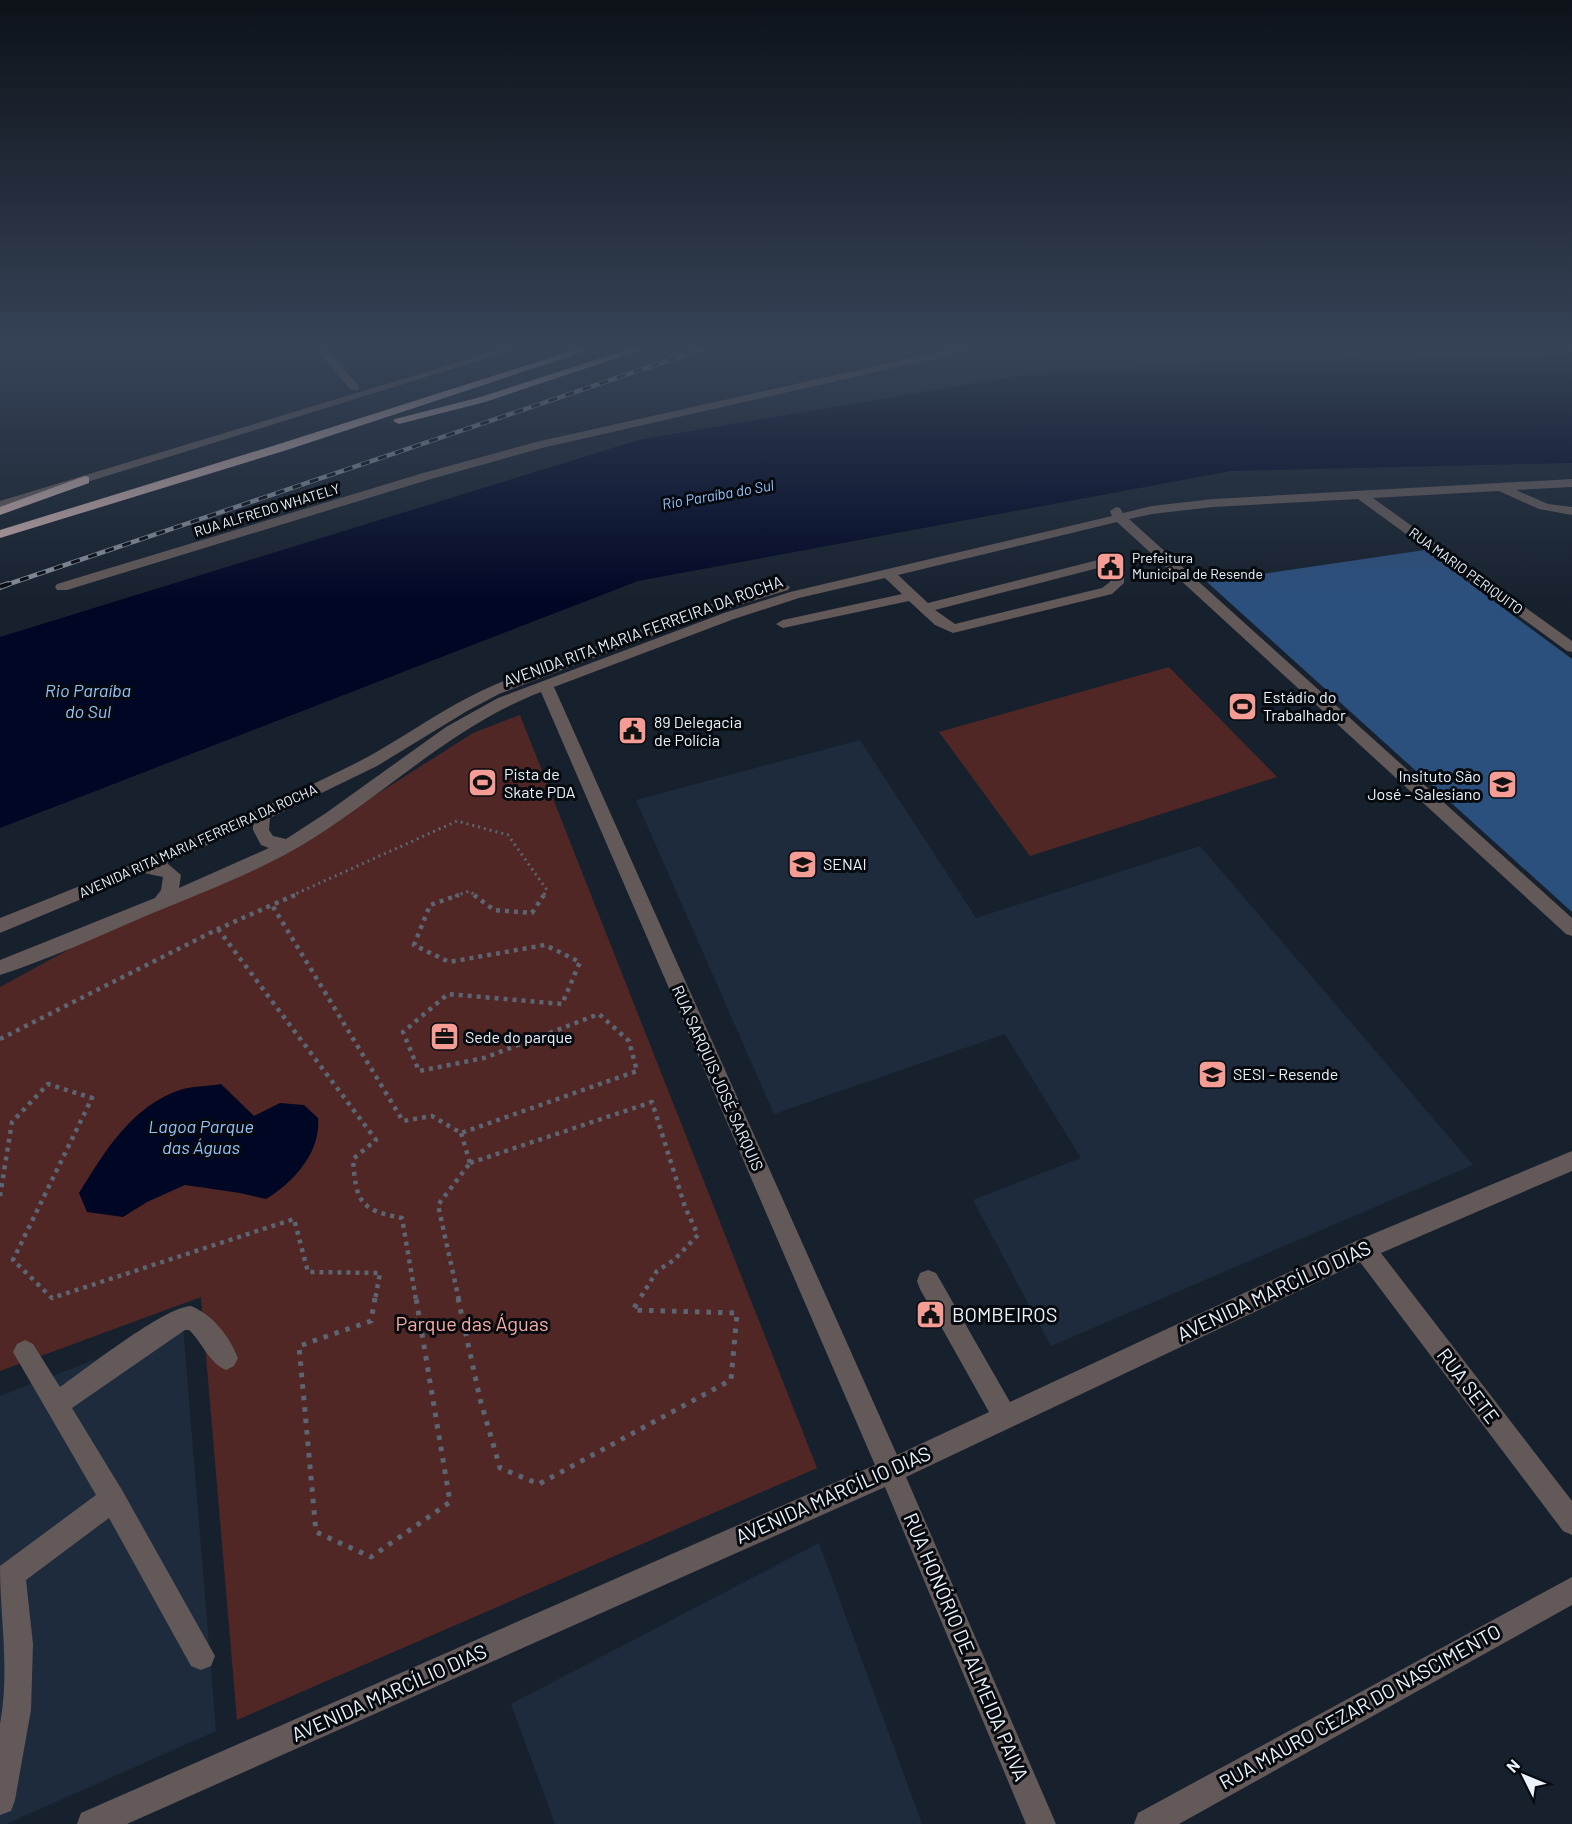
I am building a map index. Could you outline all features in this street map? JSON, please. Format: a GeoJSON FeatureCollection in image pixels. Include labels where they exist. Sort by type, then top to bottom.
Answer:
{"type":"FeatureCollection","features":[{"type":"Feature","properties":{"kind":"highway"},"geometry":{"type":"LineString","coordinates":[[0,523],[290,432]]}},
{"type":"Feature","properties":{"kind":"highway"},"geometry":{"type":"LineString","coordinates":[[0,534],[329,432]]}},
{"type":"Feature","properties":{"kind":"highway"},"geometry":{"type":"LineString","coordinates":[[283,447],[346,432]]}},
{"type":"Feature","properties":{"kind":"highway"},"geometry":{"type":"LineString","coordinates":[[0,511],[85,480]]}},
{"type":"Feature","properties":{"kind":"street"},"geometry":{"type":"LineString","coordinates":[[0,506],[232,432]]}},
{"type":"Feature","properties":{"kind":"street","name":"RUA ALFREDO WHATELY"},"geometry":{"type":"LineString","coordinates":[[62,587],[427,476],[596,432]]}},
{"type":"Feature","properties":{"kind":"street","name":"AVENIDA RITA MARIA FERREIRA DA ROCHA"},"geometry":{"type":"LineString","coordinates":[[0,969],[161,903],[287,845],[348,806],[423,749],[471,717],[502,701],[729,616],[795,595],[1197,495],[1572,473]]}},
{"type":"Feature","properties":{"kind":"street","name":"AVENIDA RITA MARIA FERREIRA DA ROCHA"},"geometry":{"type":"LineString","coordinates":[[0,926],[143,867],[359,768],[486,695],[753,594],[1118,514],[1214,503],[1572,483]]}},
{"type":"Feature","properties":{"kind":"street"},"geometry":{"type":"LineString","coordinates":[[1500,486],[1529,503],[1552,510],[1572,512]]}},
{"type":"Feature","properties":{"kind":"street","name":"RUA MARIO PERIQUITO"},"geometry":{"type":"LineString","coordinates":[[1360,494],[1572,648]]}},
{"type":"Feature","properties":{"kind":"street"},"geometry":{"type":"LineString","coordinates":[[1118,514],[1572,929]]}},
{"type":"Feature","properties":{"kind":"street"},"geometry":{"type":"LineString","coordinates":[[888,573],[911,596],[940,622],[953,629],[1107,591],[1117,583],[1117,574],[1107,566],[1098,564],[925,608]]}},
{"type":"Feature","properties":{"kind":"street"},"geometry":{"type":"LineString","coordinates":[[783,624],[911,596]]}},
{"type":"Feature","properties":{"kind":"street","name":"RUA SARQUIS JOSÉ SARQUIS"},"geometry":{"type":"LineString","coordinates":[[546,685],[891,1471]]}},
{"type":"Feature","properties":{"kind":"street"},"geometry":{"type":"LineString","coordinates":[[262,813],[261,830],[267,841],[287,845]]}},
{"type":"Feature","properties":{"kind":"street"},"geometry":{"type":"LineString","coordinates":[[143,867],[165,869],[172,874],[170,891],[161,903]]}},
{"type":"Feature","properties":{"kind":"street","name":"AVENIDA MARCÍLIO DIAS"},"geometry":{"type":"LineString","coordinates":[[92,1824],[891,1471],[1364,1249],[1572,1161]]}},
{"type":"Feature","properties":{"kind":"street","name":"RUA SETE"},"geometry":{"type":"LineString","coordinates":[[1364,1249],[1572,1522]]}},
{"type":"Feature","properties":{"kind":"street"},"geometry":{"type":"LineString","coordinates":[[928,1281],[1005,1417]]}},
{"type":"Feature","properties":{"kind":"street"},"geometry":{"type":"LineString","coordinates":[[57,1404],[168,1326],[182,1319],[191,1318],[199,1321],[226,1358]]}},
{"type":"Feature","properties":{"kind":"street"},"geometry":{"type":"LineString","coordinates":[[25,1352],[201,1656]]}},
{"type":"Feature","properties":{"kind":"street","name":"RUA HONÓRIO DE ALMEIDA PAIVA"},"geometry":{"type":"LineString","coordinates":[[891,1471],[1041,1824]]}},
{"type":"Feature","properties":{"kind":"street"},"geometry":{"type":"LineString","coordinates":[[0,1800],[17,1710],[19,1644],[6,1579],[112,1499]]}},
{"type":"Feature","properties":{"kind":"street","name":"RUA MAURO CEZAR DO NASCIMENTO"},"geometry":{"type":"LineString","coordinates":[[1149,1824],[1572,1590]]}},
{"type":"Feature","properties":{"kind":"path"},"geometry":{"type":"LineString","coordinates":[[0,1039],[218,929],[457,821],[508,835],[547,890],[532,913],[494,910],[469,891],[430,905],[414,945],[449,962],[545,945],[580,962],[562,1004],[448,994],[403,1032],[419,1071],[484,1058],[599,1014],[629,1041],[636,1071],[461,1133]]}},
{"type":"Feature","properties":{"kind":"path"},"geometry":{"type":"LineString","coordinates":[[272,905],[403,1120],[432,1116],[461,1133],[470,1163]]}},
{"type":"Feature","properties":{"kind":"path"},"geometry":{"type":"LineString","coordinates":[[0,1196],[12,1122],[48,1084],[92,1098],[13,1260],[52,1298],[294,1219],[308,1272],[380,1273],[371,1321],[299,1346],[316,1532],[371,1557],[450,1502],[402,1218],[372,1213],[355,1194],[353,1159],[376,1140],[218,929]]}},
{"type":"Feature","properties":{"kind":"path"},"geometry":{"type":"LineString","coordinates":[[652,1102],[685,1207],[698,1235],[674,1260],[657,1271],[633,1310],[737,1313],[731,1380],[538,1484],[500,1468],[480,1399],[438,1205],[470,1163],[652,1102]]}},
{"type":"Feature","properties":{"kind":"shaded area","name":"SESI - Resende"},"geometry":{"type":"Polygon","coordinates":[[[860,740],[976,918],[1200,846],[1473,1165],[1051,1346],[973,1200],[1081,1158],[1005,1034],[774,1114],[636,800],[860,740]]]}},
{"type":"Feature","properties":{"kind":"shaded area"},"geometry":{"type":"Polygon","coordinates":[[[183,1326],[216,1731],[6,1824],[0,1824],[0,1396],[183,1326]]]}},
{"type":"Feature","properties":{"kind":"shaded area"},"geometry":{"type":"Polygon","coordinates":[[[819,1543],[922,1824],[555,1824],[511,1704],[819,1543]]]}},
{"type":"Feature","properties":{"kind":"green space"},"geometry":{"type":"Polygon","coordinates":[[[1169,667],[1277,777],[1030,856],[939,732],[1169,667]]]}},
{"type":"Feature","properties":{"kind":"green space","name":"Parque das Águas"},"geometry":{"type":"Polygon","coordinates":[[[520,715],[817,1468],[237,1720],[201,1297],[0,1371],[0,987],[112,926],[319,831],[473,733],[520,715]]]}},
{"type":"Feature","properties":{"kind":"water","name":"Rio Paraíba do Sul"},"geometry":{"type":"Polygon","coordinates":[[[683,432],[1572,432],[1572,463],[1231,471],[638,581],[0,828],[0,637],[642,439],[683,432]]]}},
{"type":"Feature","properties":{"kind":"water","name":"Lagoa Parque das Águas"},"geometry":{"type":"Polygon","coordinates":[[[221,1084],[254,1116],[280,1103],[304,1105],[318,1118],[315,1143],[296,1175],[266,1199],[185,1185],[147,1202],[123,1217],[87,1212],[79,1193],[110,1146],[135,1118],[165,1096],[192,1087],[221,1084]]]}},
{"type":"Feature","properties":{"kind":"building","name":"Insituto São José - Salesiano"},"geometry":{"type":"Polygon","coordinates":[[[1425,550],[1572,659],[1572,912],[1207,582],[1425,550]]]}},
{"type":"Feature","properties":{"kind":"railway"},"geometry":{"type":"LineString","coordinates":[[3,586],[457,432]]}},
{"type":"Feature","properties":{"kind":"railway"},"geometry":{"type":"LineString","coordinates":[[0,587],[8,584]]}},
{"type":"Feature","properties":{"kind":"place","name":"Prefeitura Municipal de Resende"},"geometry":{"type":"Point","coordinates":[1111,566]}},
{"type":"Feature","properties":{"kind":"place","name":"Estádio do Trabalhador"},"geometry":{"type":"Point","coordinates":[1242,706]}},
{"type":"Feature","properties":{"kind":"place","name":"89 Delegacia de Polícia"},"geometry":{"type":"Point","coordinates":[633,731]}},
{"type":"Feature","properties":{"kind":"place","name":"Pista de Skate PDA"},"geometry":{"type":"Point","coordinates":[483,783]}},
{"type":"Feature","properties":{"kind":"place","name":"Insituto São José - Salesiano"},"geometry":{"type":"Point","coordinates":[1502,785]}},
{"type":"Feature","properties":{"kind":"place","name":"SENAI"},"geometry":{"type":"Point","coordinates":[802,864]}},
{"type":"Feature","properties":{"kind":"place","name":"Sede do parque"},"geometry":{"type":"Point","coordinates":[444,1037]}},
{"type":"Feature","properties":{"kind":"place","name":"SESI - Resende"},"geometry":{"type":"Point","coordinates":[1212,1074]}},
{"type":"Feature","properties":{"kind":"place","name":"BOMBEIROS"},"geometry":{"type":"Point","coordinates":[931,1315]}}]}
